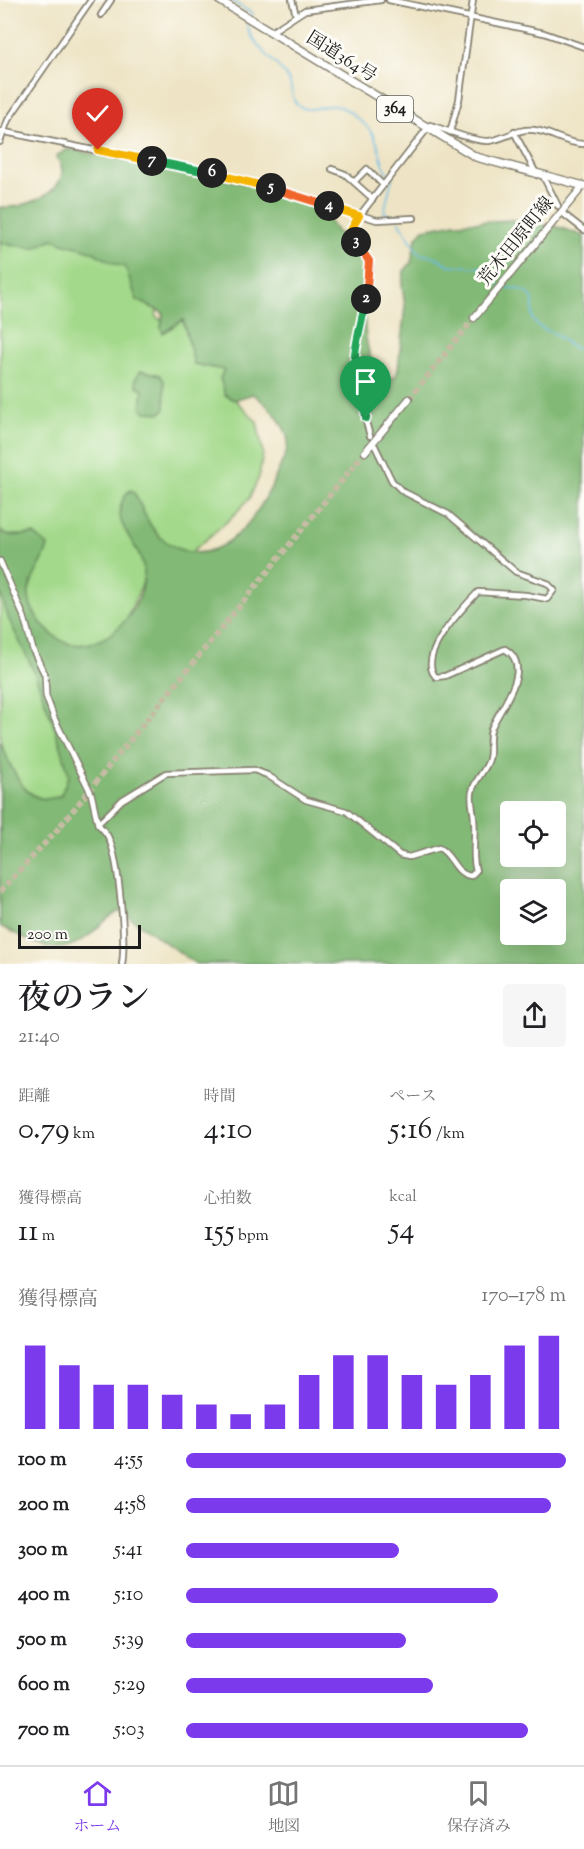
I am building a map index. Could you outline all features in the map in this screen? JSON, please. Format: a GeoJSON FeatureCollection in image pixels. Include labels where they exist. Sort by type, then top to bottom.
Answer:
{"type":"FeatureCollection","features":[{"type":"Feature","properties":{"kind":"highway","name":"国道364号"},"geometry":{"type":"LineString","coordinates":[[219,0],[476,158],[584,186]]}},
{"type":"Feature","properties":{"kind":"main road","name":"荒木田原町線"},"geometry":{"type":"LineString","coordinates":[[474,318],[559,209],[584,186]]}},
{"type":"Feature","properties":{"kind":"main road"},"geometry":{"type":"LineString","coordinates":[[365,452],[409,399]]}},
{"type":"Feature","properties":{"kind":"street"},"geometry":{"type":"LineString","coordinates":[[0,142],[1,131],[91,0]]}},
{"type":"Feature","properties":{"kind":"street"},"geometry":{"type":"LineString","coordinates":[[101,15],[111,0]]}},
{"type":"Feature","properties":{"kind":"street"},"geometry":{"type":"LineString","coordinates":[[292,0],[296,15]]}},
{"type":"Feature","properties":{"kind":"street"},"geometry":{"type":"LineString","coordinates":[[272,32],[305,10],[381,0]]}},
{"type":"Feature","properties":{"kind":"street"},"geometry":{"type":"LineString","coordinates":[[389,0],[544,33],[584,47]]}},
{"type":"Feature","properties":{"kind":"street"},"geometry":{"type":"LineString","coordinates":[[450,132],[459,100],[473,0]]}},
{"type":"Feature","properties":{"kind":"street"},"geometry":{"type":"LineString","coordinates":[[370,436],[366,422],[364,387],[354,351],[362,328],[370,265],[351,233],[359,216],[432,125],[450,132],[489,141],[514,132],[536,130],[568,142],[584,144]]}},
{"type":"Feature","properties":{"kind":"street"},"geometry":{"type":"LineString","coordinates":[[1,131],[251,182],[359,216],[384,220],[414,219]]}},
{"type":"Feature","properties":{"kind":"street"},"geometry":{"type":"LineString","coordinates":[[514,132],[559,209],[583,229]]}},
{"type":"Feature","properties":{"kind":"street"},"geometry":{"type":"LineString","coordinates":[[332,169],[344,173],[373,199]]}},
{"type":"Feature","properties":{"kind":"street"},"geometry":{"type":"LineString","coordinates":[[354,182],[367,169],[383,185]]}},
{"type":"Feature","properties":{"kind":"street"},"geometry":{"type":"LineString","coordinates":[[583,229],[584,220]]}},
{"type":"Feature","properties":{"kind":"street"},"geometry":{"type":"LineString","coordinates":[[98,824],[122,800],[166,773],[254,770],[267,775],[306,800],[346,811],[400,855],[409,857],[439,849],[447,853],[460,873],[466,876],[474,874],[472,791],[488,763],[490,730],[512,692],[516,682],[516,669],[512,656],[504,649],[445,676],[436,677],[432,668],[436,643],[443,630],[478,592],[516,594],[547,599],[554,590],[547,583],[516,572],[448,514],[402,491],[392,481],[375,446]]}},
{"type":"Feature","properties":{"kind":"street"},"geometry":{"type":"LineString","coordinates":[[0,561],[24,617],[33,650],[45,675],[46,696],[54,718],[91,793],[98,824],[108,836],[114,852],[125,946],[122,964]]}},
{"type":"Feature","properties":{"kind":"green space"},"geometry":{"type":"Polygon","coordinates":[[[68,149],[254,185],[318,204],[338,234],[344,233],[342,245],[352,253],[366,259],[364,307],[367,341],[370,357],[386,382],[396,376],[398,369],[405,306],[402,285],[404,271],[411,263],[416,238],[424,229],[455,223],[513,220],[558,227],[584,236],[584,964],[196,964],[120,911],[87,937],[64,947],[43,946],[0,926],[0,742],[15,774],[29,792],[38,797],[49,799],[61,795],[69,775],[34,671],[9,620],[0,591],[0,530],[11,535],[34,534],[48,546],[29,590],[32,609],[45,627],[55,637],[67,643],[82,645],[96,642],[121,626],[138,600],[143,586],[143,564],[121,520],[120,507],[126,494],[131,490],[135,494],[157,534],[181,550],[200,552],[217,548],[233,538],[248,524],[260,507],[288,445],[281,423],[264,403],[253,394],[234,400],[225,395],[220,378],[224,370],[194,364],[183,320],[163,333],[161,328],[163,313],[137,300],[125,267],[90,251],[53,239],[34,248],[0,243],[0,207],[18,206],[46,194],[59,181],[62,171],[56,156],[68,149]]]}},
{"type":"Feature","properties":{"kind":"green space"},"geometry":{"type":"Polygon","coordinates":[[[51,233],[122,259],[158,303],[156,317],[161,320],[172,319],[185,322],[226,361],[231,395],[257,422],[263,452],[259,477],[249,499],[230,519],[183,559],[148,571],[118,638],[53,832],[0,882],[0,239],[51,233]]]}},
{"type":"Feature","properties":{"kind":"green space"},"geometry":{"type":"Polygon","coordinates":[[[142,371],[160,375],[164,381],[165,409],[161,413],[146,412],[141,407],[143,389],[137,386],[135,380],[142,371]]]}},
{"type":"Feature","properties":{"kind":"waterway"},"geometry":{"type":"LineString","coordinates":[[230,0],[253,14],[252,16]]}},
{"type":"Feature","properties":{"kind":"waterway"},"geometry":{"type":"LineString","coordinates":[[247,24],[249,32],[259,46],[288,79],[297,104],[307,109],[325,106],[339,107],[347,110],[370,131],[392,178],[384,213],[397,217]]}},
{"type":"Feature","properties":{"kind":"waterway"},"geometry":{"type":"LineString","coordinates":[[399,221],[419,254],[436,257],[449,265],[484,268],[499,285]]}},
{"type":"Feature","properties":{"kind":"waterway"},"geometry":{"type":"LineString","coordinates":[[504,287],[529,294],[533,301],[532,317],[535,323],[570,345],[584,350]]}},
{"type":"Feature","properties":{"kind":"tunnel"},"geometry":{"type":"LineString","coordinates":[[409,399],[474,318]]}},
{"type":"Feature","properties":{"kind":"tunnel"},"geometry":{"type":"LineString","coordinates":[[0,892],[57,830],[365,452]]}},
{"type":"Feature","properties":{"kind":"route"},"geometry":{"type":"LineString","coordinates":[[98,150],[251,182],[359,216],[351,233],[367,256],[370,265],[362,328],[354,351],[364,387],[366,418]]}}]}
